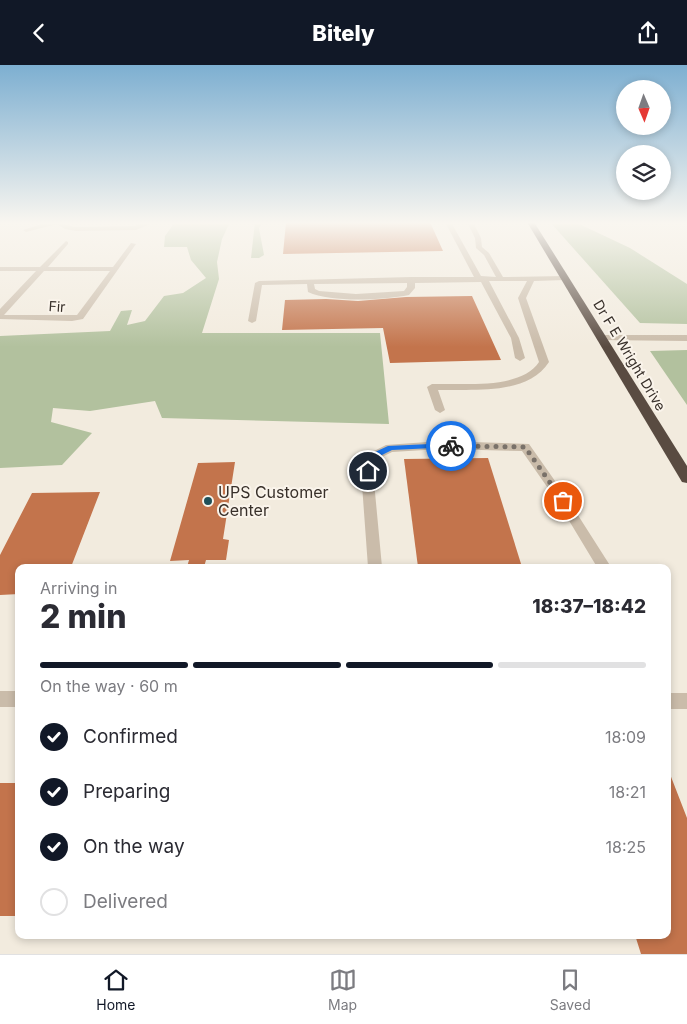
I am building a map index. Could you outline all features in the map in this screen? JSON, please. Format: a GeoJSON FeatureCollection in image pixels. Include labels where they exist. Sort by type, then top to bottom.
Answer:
{"type":"FeatureCollection","features":[{"type":"Feature","properties":{"kind":"highway","name":"Dr F E Wright Drive"},"geometry":{"type":"LineString","coordinates":[[556,263],[687,478]]}},
{"type":"Feature","properties":{"kind":"street"},"geometry":{"type":"LineString","coordinates":[[0,316],[47,263]]}},
{"type":"Feature","properties":{"kind":"street","name":"Fir"},"geometry":{"type":"LineString","coordinates":[[0,316],[72,319],[80,317],[119,263]]}},
{"type":"Feature","properties":{"kind":"street"},"geometry":{"type":"LineString","coordinates":[[472,263],[515,338],[520,358]]}},
{"type":"Feature","properties":{"kind":"street"},"geometry":{"type":"LineString","coordinates":[[492,263],[500,278]]}},
{"type":"Feature","properties":{"kind":"street"},"geometry":{"type":"LineString","coordinates":[[0,269],[115,269]]}},
{"type":"Feature","properties":{"kind":"street"},"geometry":{"type":"LineString","coordinates":[[440,410],[432,387],[495,384],[526,379],[540,369],[544,362],[522,298],[532,278]]}},
{"type":"Feature","properties":{"kind":"street"},"geometry":{"type":"LineString","coordinates":[[252,321],[258,283],[411,279],[565,278]]}},
{"type":"Feature","properties":{"kind":"street"},"geometry":{"type":"LineString","coordinates":[[310,281],[310,290],[314,293],[328,296],[406,293],[411,288],[411,279]]}},
{"type":"Feature","properties":{"kind":"street"},"geometry":{"type":"LineString","coordinates":[[603,338],[687,338]]}},
{"type":"Feature","properties":{"kind":"street"},"geometry":{"type":"LineString","coordinates":[[375,564],[368,471],[378,454],[390,448],[441,445],[525,447],[563,501],[602,564]]}},
{"type":"Feature","properties":{"kind":"street"},"geometry":{"type":"LineString","coordinates":[[0,699],[15,699]]}},
{"type":"Feature","properties":{"kind":"street"},"geometry":{"type":"LineString","coordinates":[[671,701],[687,701]]}},
{"type":"Feature","properties":{"kind":"green space"},"geometry":{"type":"Polygon","coordinates":[[[194,263],[217,263],[219,279],[202,333],[380,333],[389,424],[162,418],[155,401],[90,411],[53,408],[51,422],[92,433],[62,465],[0,468],[0,336],[110,331],[121,311],[132,310],[127,325],[145,321],[164,296],[183,293],[206,278],[194,263]]]}},
{"type":"Feature","properties":{"kind":"green space"},"geometry":{"type":"Polygon","coordinates":[[[587,263],[655,263],[687,284],[687,324],[640,323],[587,263]]]}},
{"type":"Feature","properties":{"kind":"green space"},"geometry":{"type":"Polygon","coordinates":[[[687,350],[687,405],[650,351],[687,350]]]}},
{"type":"Feature","properties":{"kind":"building"},"geometry":{"type":"Polygon","coordinates":[[[472,296],[501,360],[390,363],[383,328],[282,330],[285,300],[326,299],[358,301],[406,297],[472,296]]]}},
{"type":"Feature","properties":{"kind":"building"},"geometry":{"type":"Polygon","coordinates":[[[488,458],[521,564],[418,564],[404,459],[488,458]]]}},
{"type":"Feature","properties":{"kind":"building","name":"UPS Customer Center"},"geometry":{"type":"Polygon","coordinates":[[[235,462],[223,539],[229,540],[226,560],[206,560],[205,564],[188,564],[189,560],[170,561],[198,463],[235,462]]]}},
{"type":"Feature","properties":{"kind":"building"},"geometry":{"type":"Polygon","coordinates":[[[100,492],[72,564],[15,564],[15,594],[0,595],[0,555],[32,493],[100,492]]]}},
{"type":"Feature","properties":{"kind":"building"},"geometry":{"type":"Polygon","coordinates":[[[671,777],[687,818],[687,954],[641,954],[636,939],[671,939],[671,777]]]}},
{"type":"Feature","properties":{"kind":"building"},"geometry":{"type":"Polygon","coordinates":[[[0,783],[15,783],[15,916],[0,916],[0,783]]]}},
{"type":"Feature","properties":{"kind":"way so far"},"geometry":{"type":"LineString","coordinates":[[451,446],[525,447],[563,501]]}},
{"type":"Feature","properties":{"kind":"place","name":"UPS Customer Center"},"geometry":{"type":"Point","coordinates":[208,501]}},
{"type":"Feature","properties":{"kind":"route"},"geometry":{"type":"LineString","coordinates":[[368,471],[378,454],[390,448],[451,446]]}}]}
